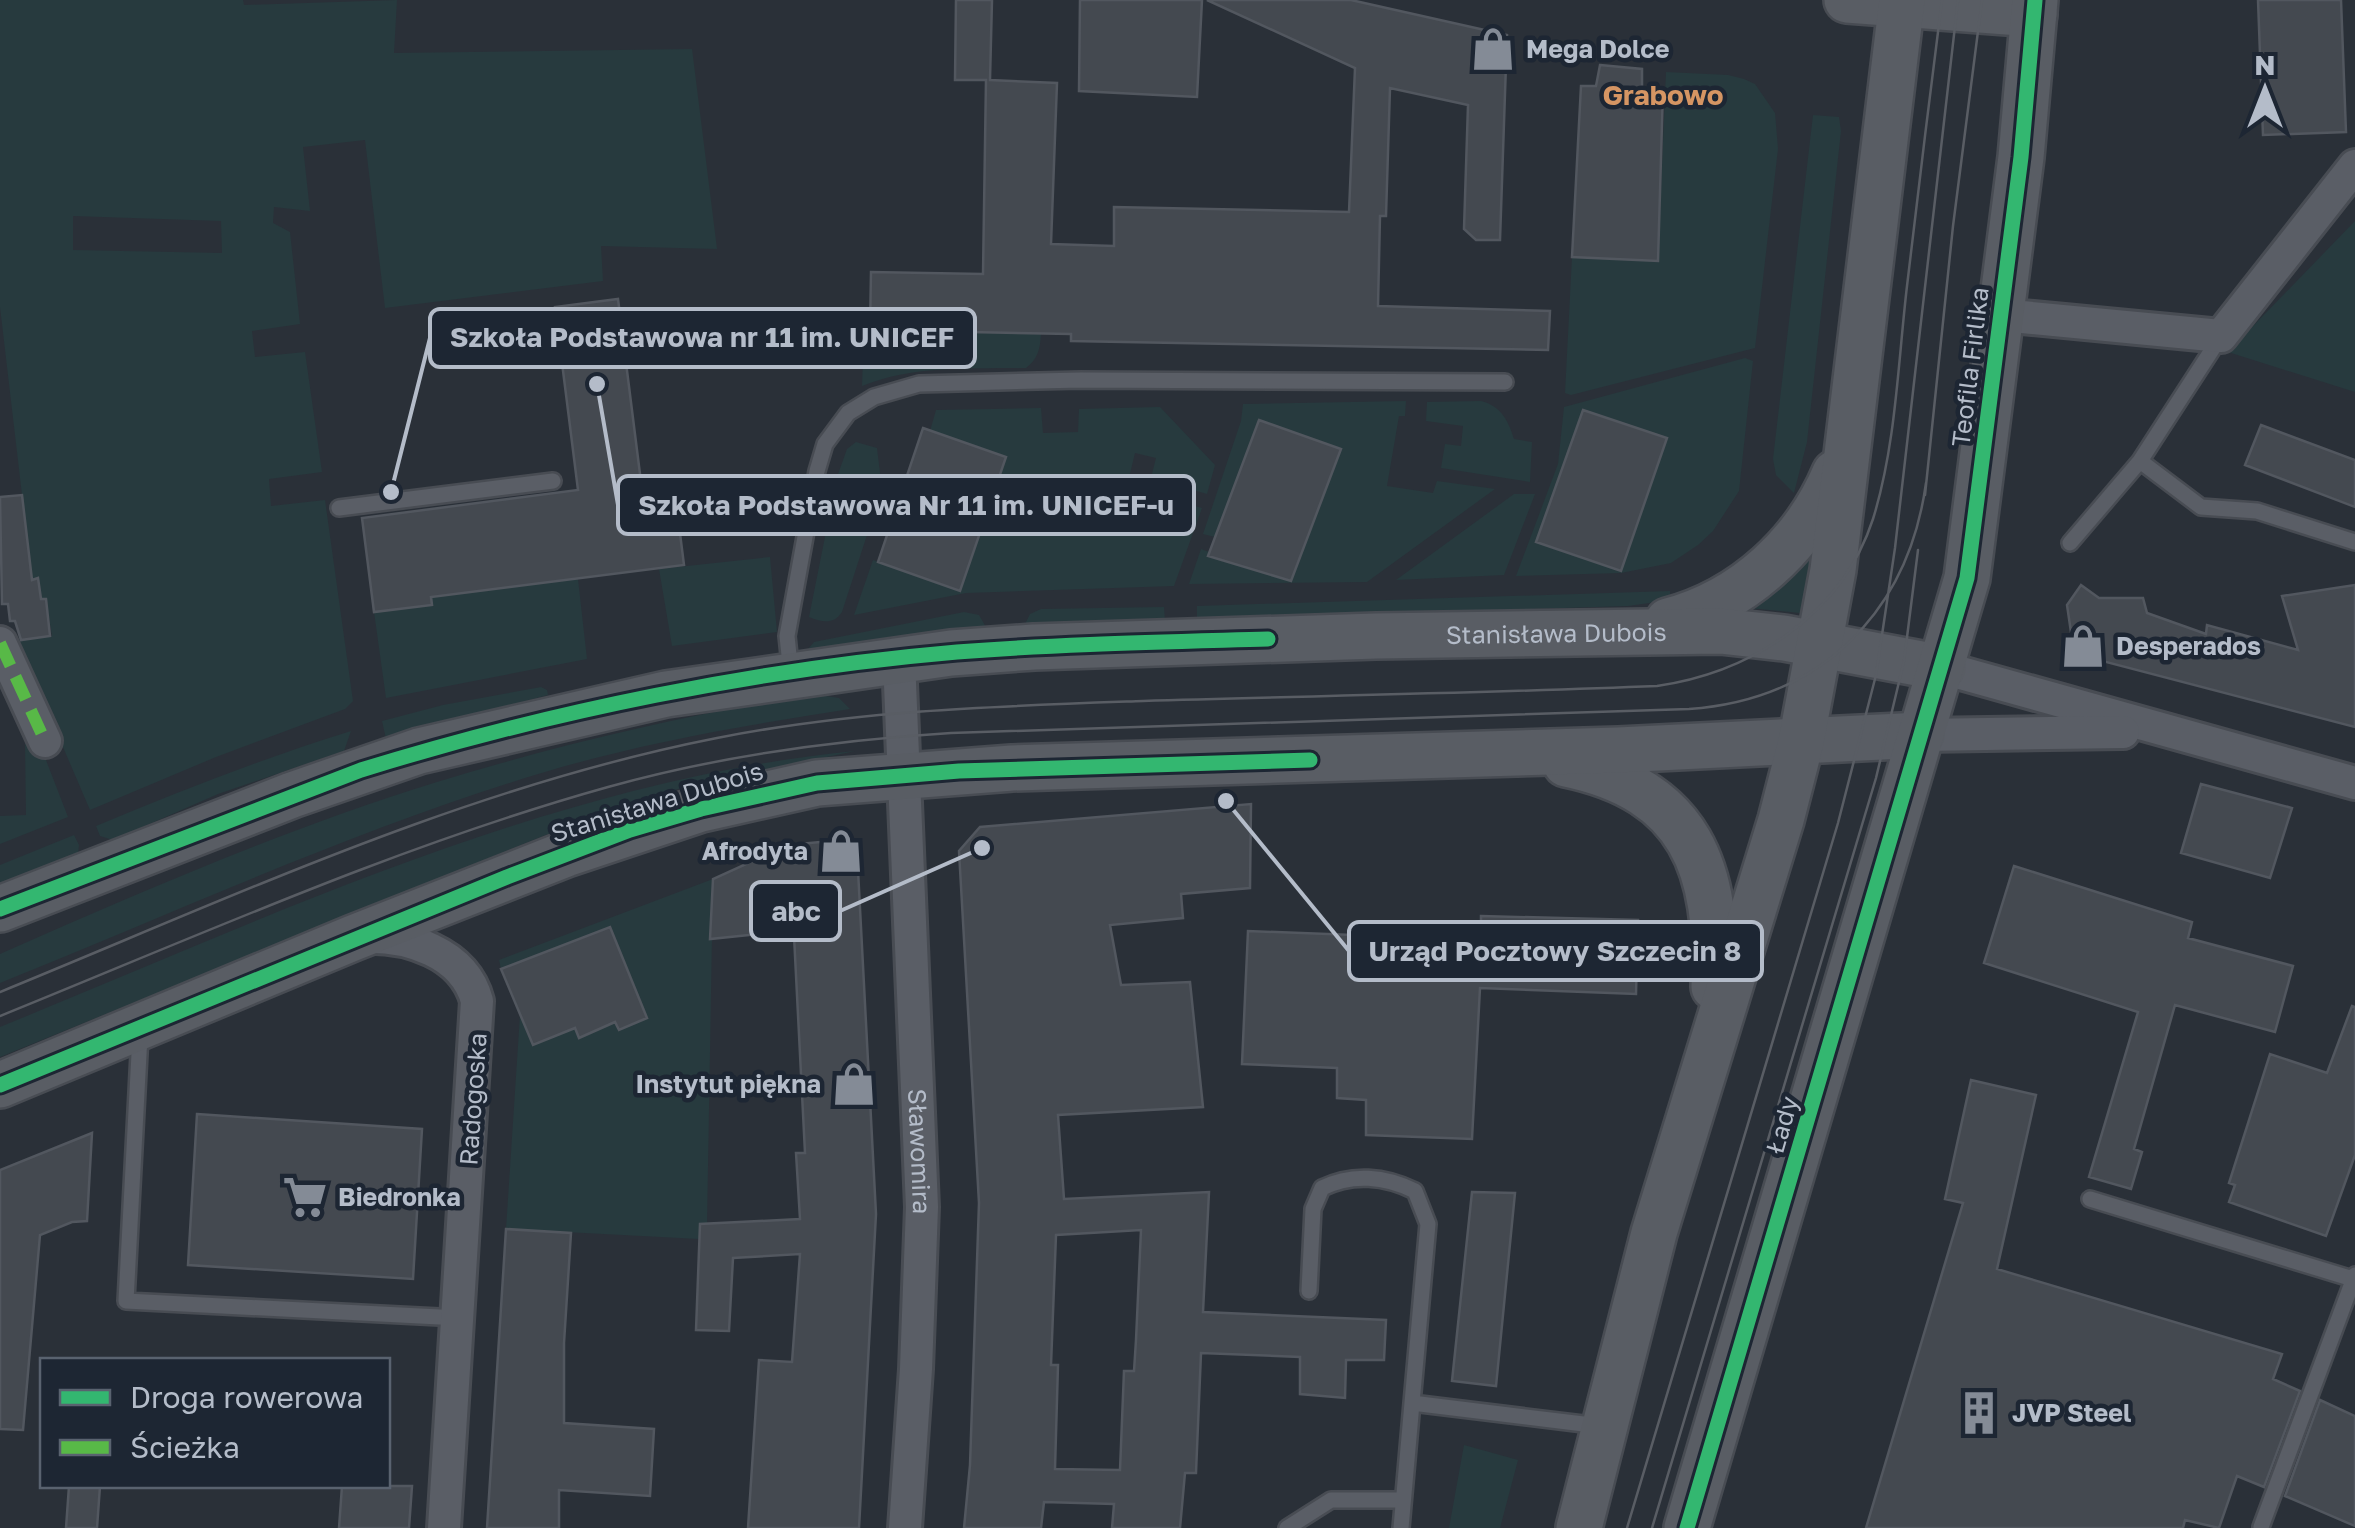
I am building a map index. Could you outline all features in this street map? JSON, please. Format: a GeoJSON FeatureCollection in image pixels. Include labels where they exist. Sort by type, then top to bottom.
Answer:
{"type":"FeatureCollection","features":[{"type":"Feature","properties":{"kind":"street","name":"Teofila Firlika"},"geometry":{"type":"LineString","coordinates":[[1847,0],[2035,7],[1974,542],[1922,735]]}},
{"type":"Feature","properties":{"kind":"street"},"geometry":{"type":"LineString","coordinates":[[1579,1528],[1654,1233],[1781,820],[1801,742],[1820,644],[1902,2]]}},
{"type":"Feature","properties":{"kind":"street"},"geometry":{"type":"LineString","coordinates":[[2001,315],[2221,336],[2355,166]]}},
{"type":"Feature","properties":{"kind":"street"},"geometry":{"type":"LineString","coordinates":[[1619,631],[1691,614],[1722,600],[1760,574],[1795,540],[1822,500],[1848,434]]}},
{"type":"Feature","properties":{"kind":"street","name":"Stanisława Dubois"},"geometry":{"type":"LineString","coordinates":[[0,909],[418,751],[614,704],[790,674],[1034,646],[1720,631],[1820,644],[1943,668],[2355,783]]}},
{"type":"Feature","properties":{"kind":"street"},"geometry":{"type":"LineString","coordinates":[[0,642],[46,741]]}},
{"type":"Feature","properties":{"kind":"street"},"geometry":{"type":"LineString","coordinates":[[898,660],[905,776]]}},
{"type":"Feature","properties":{"kind":"street","name":"Stanisława Dubois"},"geometry":{"type":"LineString","coordinates":[[0,1084],[566,854],[701,809],[817,783],[1022,768],[1490,754],[1922,735],[2104,731],[2202,741]]}},
{"type":"Feature","properties":{"kind":"street","name":"Łady"},"geometry":{"type":"LineString","coordinates":[[1687,1528],[1922,735]]}},
{"type":"Feature","properties":{"kind":"street"},"geometry":{"type":"LineString","coordinates":[[1490,754],[1550,760],[1608,776],[1662,807],[1685,832],[1703,866],[1713,916],[1715,971],[1709,1046]]}},
{"type":"Feature","properties":{"kind":"street","name":"Sławomira"},"geometry":{"type":"LineString","coordinates":[[904,1528],[916,1369],[922,1206],[905,776]]}},
{"type":"Feature","properties":{"kind":"street","name":"Radogoska"},"geometry":{"type":"LineString","coordinates":[[352,938],[414,942],[436,952],[462,972],[477,1001],[444,1528]]}},
{"type":"Feature","properties":{"kind":"lane"},"geometry":{"type":"LineString","coordinates":[[2070,544],[2140,462],[2221,336]]}},
{"type":"Feature","properties":{"kind":"lane"},"geometry":{"type":"LineString","coordinates":[[790,674],[787,636],[825,444],[848,413],[874,397],[920,384],[1045,381],[1505,382]]}},
{"type":"Feature","properties":{"kind":"lane"},"geometry":{"type":"LineString","coordinates":[[2140,462],[2201,507],[2257,511],[2355,542]]}},
{"type":"Feature","properties":{"kind":"lane"},"geometry":{"type":"LineString","coordinates":[[339,508],[553,480]]}},
{"type":"Feature","properties":{"kind":"lane"},"geometry":{"type":"LineString","coordinates":[[141,1026],[126,1301],[458,1318]]}},
{"type":"Feature","properties":{"kind":"lane"},"geometry":{"type":"LineString","coordinates":[[1309,1290],[1313,1209],[1322,1188],[1338,1180],[1390,1178],[1414,1191],[1428,1224],[1400,1528]]}},
{"type":"Feature","properties":{"kind":"lane"},"geometry":{"type":"LineString","coordinates":[[2090,1199],[2354,1277],[2261,1527]]}},
{"type":"Feature","properties":{"kind":"lane"},"geometry":{"type":"LineString","coordinates":[[1412,1402],[1604,1426]]}},
{"type":"Feature","properties":{"kind":"lane"},"geometry":{"type":"LineString","coordinates":[[1288,1528],[1331,1500],[1403,1500]]}},
{"type":"Feature","properties":{"kind":"green space"},"geometry":{"type":"Polygon","coordinates":[[[0,0],[243,0],[244,5],[397,0],[394,53],[692,49],[717,249],[601,246],[603,281],[385,308],[365,140],[303,147],[310,211],[274,207],[273,223],[290,232],[300,324],[252,331],[255,357],[305,352],[322,472],[269,479],[271,506],[325,500],[353,701],[345,709],[90,810],[17,640],[52,636],[46,599],[41,599],[38,579],[32,580],[0,307],[0,0]],[[73,216],[73,250],[222,253],[221,221],[73,216]]]}},
{"type":"Feature","properties":{"kind":"green space"},"geometry":{"type":"Polygon","coordinates":[[[1666,72],[1744,79],[1755,84],[1775,113],[1778,149],[1755,348],[1571,395],[1565,393],[1572,257],[1658,260],[1666,72]]]}},
{"type":"Feature","properties":{"kind":"green space"},"geometry":{"type":"Polygon","coordinates":[[[1813,115],[1839,117],[1841,131],[1807,442],[1794,493],[1776,475],[1773,459],[1813,115]]]}},
{"type":"Feature","properties":{"kind":"green space"},"geometry":{"type":"Polygon","coordinates":[[[2355,221],[2355,392],[2228,352],[2355,221]]]}},
{"type":"Feature","properties":{"kind":"green space"},"geometry":{"type":"Polygon","coordinates":[[[864,330],[1041,334],[1038,353],[1026,368],[922,371],[862,386],[864,330]]]}},
{"type":"Feature","properties":{"kind":"green space"},"geometry":{"type":"Polygon","coordinates":[[[1745,358],[1753,361],[1739,491],[1713,531],[1671,563],[1621,573],[1516,576],[1558,464],[1564,407],[1745,358]],[[1583,410],[1537,542],[1621,570],[1667,438],[1583,410]]]}},
{"type":"Feature","properties":{"kind":"green space"},"geometry":{"type":"Polygon","coordinates":[[[1406,401],[1405,416],[1399,416],[1387,486],[1433,493],[1437,481],[1495,489],[1367,582],[1189,584],[1201,549],[1209,552],[1209,556],[1291,581],[1341,450],[1259,420],[1215,537],[1203,534],[1241,421],[1243,404],[1406,401]]]}},
{"type":"Feature","properties":{"kind":"green space"},"geometry":{"type":"Polygon","coordinates":[[[1481,401],[1503,415],[1514,439],[1532,442],[1530,482],[1441,468],[1445,444],[1461,446],[1463,426],[1426,421],[1427,402],[1481,401]]]}},
{"type":"Feature","properties":{"kind":"green space"},"geometry":{"type":"Polygon","coordinates":[[[1160,407],[1215,465],[1207,494],[1151,478],[1156,458],[1135,453],[1127,486],[1202,508],[1174,586],[966,593],[854,615],[873,560],[960,591],[1006,457],[930,431],[936,410],[1041,408],[1043,433],[1078,432],[1079,409],[1160,407]]]}},
{"type":"Feature","properties":{"kind":"green space"},"geometry":{"type":"Polygon","coordinates":[[[856,442],[877,448],[882,489],[837,477],[847,449],[856,442]]]}},
{"type":"Feature","properties":{"kind":"green space"},"geometry":{"type":"Polygon","coordinates":[[[835,487],[879,498],[842,612],[831,621],[823,621],[809,617],[835,487]]]}},
{"type":"Feature","properties":{"kind":"green space"},"geometry":{"type":"Polygon","coordinates":[[[1514,494],[1535,494],[1504,575],[1396,580],[1514,494]]]}},
{"type":"Feature","properties":{"kind":"green space"},"geometry":{"type":"Polygon","coordinates":[[[1811,552],[1804,608],[1800,613],[1749,608],[1811,552]]]}},
{"type":"Feature","properties":{"kind":"green space"},"geometry":{"type":"Polygon","coordinates":[[[770,557],[777,632],[672,646],[659,569],[770,557]]]}},
{"type":"Feature","properties":{"kind":"green space"},"geometry":{"type":"Polygon","coordinates":[[[578,579],[587,659],[386,698],[374,612],[431,605],[431,597],[578,579]]]}},
{"type":"Feature","properties":{"kind":"green space"},"geometry":{"type":"Polygon","coordinates":[[[1670,591],[1670,600],[1628,606],[1197,619],[1197,606],[1670,591]]]}},
{"type":"Feature","properties":{"kind":"green space"},"geometry":{"type":"Polygon","coordinates":[[[1164,607],[1165,621],[1024,626],[1030,614],[1041,609],[1164,607]]]}},
{"type":"Feature","properties":{"kind":"green space"},"geometry":{"type":"Polygon","coordinates":[[[964,612],[979,615],[987,629],[808,649],[814,642],[964,612]]]}},
{"type":"Feature","properties":{"kind":"green space"},"geometry":{"type":"Polygon","coordinates":[[[541,687],[548,695],[386,739],[382,721],[541,687]]]}},
{"type":"Feature","properties":{"kind":"green space"},"geometry":{"type":"Polygon","coordinates":[[[813,694],[839,698],[850,709],[658,743],[476,794],[270,871],[0,983],[0,954],[326,819],[530,755],[670,721],[813,694]]]}},
{"type":"Feature","properties":{"kind":"green space"},"geometry":{"type":"Polygon","coordinates":[[[351,731],[344,751],[218,794],[113,840],[100,836],[96,826],[286,752],[351,731]]]}},
{"type":"Feature","properties":{"kind":"green space"},"geometry":{"type":"Polygon","coordinates":[[[39,742],[68,817],[0,844],[0,816],[26,815],[25,744],[39,742]]]}},
{"type":"Feature","properties":{"kind":"green space"},"geometry":{"type":"Polygon","coordinates":[[[855,751],[678,789],[590,817],[0,1057],[0,1027],[418,858],[634,791],[743,767],[855,751]]]}},
{"type":"Feature","properties":{"kind":"green space"},"geometry":{"type":"Polygon","coordinates":[[[74,835],[78,854],[0,886],[0,865],[74,835]]]}},
{"type":"Feature","properties":{"kind":"green space"},"geometry":{"type":"Polygon","coordinates":[[[713,879],[707,1224],[700,1224],[699,1239],[506,1229],[520,1015],[533,1045],[575,1028],[580,1038],[602,1027],[599,1019],[647,1018],[610,927],[501,969],[499,960],[713,879]]]}},
{"type":"Feature","properties":{"kind":"green space"},"geometry":{"type":"Polygon","coordinates":[[[1464,1445],[1518,1460],[1500,1528],[1449,1528],[1464,1445]]]}},
{"type":"Feature","properties":{"kind":"building"},"geometry":{"type":"Polygon","coordinates":[[[956,0],[992,0],[990,80],[1057,83],[1051,244],[1114,246],[1114,207],[1349,212],[1355,68],[1207,0],[1351,0],[1507,35],[1500,240],[1476,240],[1464,229],[1468,105],[1390,88],[1386,216],[1380,216],[1378,306],[1550,311],[1548,350],[1071,341],[1071,334],[870,330],[871,272],[983,274],[986,80],[955,80],[956,0]]]}},
{"type":"Feature","properties":{"kind":"building"},"geometry":{"type":"Polygon","coordinates":[[[1080,0],[1202,0],[1197,97],[1079,91],[1080,0]]]}},
{"type":"Feature","properties":{"kind":"building"},"geometry":{"type":"Polygon","coordinates":[[[2258,0],[2341,0],[2346,132],[2263,135],[2258,0]]]}},
{"type":"Feature","properties":{"kind":"building"},"geometry":{"type":"Polygon","coordinates":[[[1600,65],[1642,69],[1642,88],[1663,89],[1658,261],[1572,257],[1581,86],[1596,86],[1600,65]]]}},
{"type":"Feature","properties":{"kind":"building"},"geometry":{"type":"Polygon","coordinates":[[[618,299],[641,482],[673,478],[684,565],[431,597],[432,605],[374,612],[362,518],[578,490],[555,307],[618,299]]]}},
{"type":"Feature","properties":{"kind":"building"},"geometry":{"type":"Polygon","coordinates":[[[1583,410],[1667,438],[1621,571],[1536,542],[1583,410]]]}},
{"type":"Feature","properties":{"kind":"building"},"geometry":{"type":"Polygon","coordinates":[[[1259,420],[1341,449],[1291,581],[1208,556],[1259,420]]]}},
{"type":"Feature","properties":{"kind":"building"},"geometry":{"type":"Polygon","coordinates":[[[2261,425],[2355,460],[2355,507],[2245,465],[2261,425]]]}},
{"type":"Feature","properties":{"kind":"building"},"geometry":{"type":"Polygon","coordinates":[[[923,428],[1006,457],[960,591],[878,562],[923,428]]]}},
{"type":"Feature","properties":{"kind":"building"},"geometry":{"type":"Polygon","coordinates":[[[22,495],[32,580],[38,578],[41,599],[46,599],[50,636],[21,640],[15,621],[10,621],[8,604],[2,604],[0,497],[22,495]]]}},
{"type":"Feature","properties":{"kind":"building"},"geometry":{"type":"Polygon","coordinates":[[[2081,585],[2099,598],[2143,598],[2147,613],[2206,634],[2207,625],[2298,650],[2282,596],[2355,585],[2355,727],[2083,656],[2073,646],[2067,605],[2081,585]]]}},
{"type":"Feature","properties":{"kind":"building"},"geometry":{"type":"Polygon","coordinates":[[[2201,784],[2292,808],[2270,878],[2181,853],[2201,784]]]}},
{"type":"Feature","properties":{"kind":"building"},"geometry":{"type":"Polygon","coordinates":[[[1251,804],[1250,888],[1181,894],[1183,918],[1110,925],[1121,985],[1190,982],[1203,1107],[1058,1115],[1064,1199],[1209,1192],[1203,1312],[1386,1320],[1384,1360],[1346,1360],[1345,1398],[1300,1394],[1300,1357],[1201,1353],[1196,1473],[1185,1473],[1180,1528],[1112,1528],[1114,1504],[1044,1502],[1041,1528],[964,1528],[970,1465],[979,1203],[959,851],[980,827],[1251,804]],[[1141,1230],[1056,1235],[1051,1365],[1058,1365],[1055,1469],[1120,1470],[1124,1371],[1134,1371],[1141,1230]]]}},
{"type":"Feature","properties":{"kind":"building"},"geometry":{"type":"Polygon","coordinates":[[[842,840],[857,851],[876,1214],[859,1528],[748,1528],[759,1360],[792,1362],[800,1254],[733,1258],[729,1331],[696,1330],[700,1224],[800,1219],[796,1153],[805,1153],[793,916],[749,935],[710,939],[713,879],[788,845],[842,840]]]}},
{"type":"Feature","properties":{"kind":"building"},"geometry":{"type":"Polygon","coordinates":[[[2014,866],[2192,922],[2188,938],[2293,966],[2275,1032],[2175,1005],[2134,1149],[2142,1152],[2131,1189],[2089,1177],[2138,1012],[1984,963],[2014,866]]]}},
{"type":"Feature","properties":{"kind":"building"},"geometry":{"type":"Polygon","coordinates":[[[1481,916],[1638,920],[1636,994],[1480,988],[1472,1139],[1366,1135],[1366,1100],[1337,1098],[1337,1068],[1242,1064],[1248,931],[1481,940],[1481,916]]]}},
{"type":"Feature","properties":{"kind":"building"},"geometry":{"type":"Polygon","coordinates":[[[610,927],[647,1018],[619,1030],[615,1022],[579,1038],[575,1028],[533,1045],[501,969],[610,927]]]}},
{"type":"Feature","properties":{"kind":"building"},"geometry":{"type":"Polygon","coordinates":[[[2352,1006],[2355,1155],[2326,1236],[2229,1202],[2235,1185],[2229,1183],[2270,1054],[2327,1073],[2352,1006]]]}},
{"type":"Feature","properties":{"kind":"building"},"geometry":{"type":"Polygon","coordinates":[[[1971,1080],[2036,1095],[1997,1269],[2282,1354],[2273,1379],[2300,1391],[2264,1487],[2237,1476],[2219,1528],[2185,1520],[2183,1528],[1866,1528],[1963,1203],[1945,1199],[1971,1080]]]}},
{"type":"Feature","properties":{"kind":"building","name":"Biedronka"},"geometry":{"type":"Polygon","coordinates":[[[197,1114],[422,1129],[413,1279],[188,1265],[197,1114]]]}},
{"type":"Feature","properties":{"kind":"building"},"geometry":{"type":"Polygon","coordinates":[[[92,1133],[87,1221],[72,1222],[40,1235],[23,1430],[0,1429],[0,1170],[92,1133]]]}},
{"type":"Feature","properties":{"kind":"building"},"geometry":{"type":"Polygon","coordinates":[[[1472,1192],[1515,1193],[1496,1386],[1452,1381],[1472,1192]]]}},
{"type":"Feature","properties":{"kind":"building"},"geometry":{"type":"Polygon","coordinates":[[[506,1229],[571,1233],[564,1423],[654,1429],[650,1496],[559,1490],[559,1528],[487,1528],[506,1229]]]}},
{"type":"Feature","properties":{"kind":"building"},"geometry":{"type":"Polygon","coordinates":[[[2320,1400],[2355,1416],[2355,1526],[2285,1496],[2320,1400]]]}},
{"type":"Feature","properties":{"kind":"building"},"geometry":{"type":"Polygon","coordinates":[[[412,1486],[409,1528],[339,1528],[342,1488],[412,1486]]]}},
{"type":"Feature","properties":{"kind":"building"},"geometry":{"type":"Polygon","coordinates":[[[69,1488],[100,1488],[97,1528],[66,1528],[69,1488]]]}},
{"type":"Feature","properties":{"kind":"tram line"},"geometry":{"type":"LineString","coordinates":[[0,992],[264,882],[442,815],[624,759],[717,738],[876,715],[983,708],[1657,686],[1693,679],[1759,652],[1789,633],[1840,583],[1859,553],[1881,491],[1942,0]]}},
{"type":"Feature","properties":{"kind":"tram line"},"geometry":{"type":"LineString","coordinates":[[1627,1528],[1838,823],[1876,675],[1895,548],[1958,0]]}},
{"type":"Feature","properties":{"kind":"tram line"},"geometry":{"type":"LineString","coordinates":[[1925,495],[1982,0]]}},
{"type":"Feature","properties":{"kind":"tram line"},"geometry":{"type":"LineString","coordinates":[[0,1016],[301,893],[453,836],[608,787],[735,758],[951,733],[1689,709],[1736,702],[1779,688],[1817,668],[1850,641],[1878,609],[1900,572],[1916,530],[1926,483]]}},
{"type":"Feature","properties":{"kind":"tram line"},"geometry":{"type":"LineString","coordinates":[[1652,1528],[1876,778],[1904,661],[1918,550]]}},
{"type":"Feature","properties":{"kind":"marked path"},"geometry":{"type":"LineString","coordinates":[[0,643],[45,741]]}},
{"type":"Feature","properties":{"kind":"cycle path"},"geometry":{"type":"LineString","coordinates":[[1687,1528],[1967,578],[2021,157],[2035,0]]}},
{"type":"Feature","properties":{"kind":"cycle path"},"geometry":{"type":"LineString","coordinates":[[0,909],[361,770],[506,729],[656,695],[807,669],[957,652],[1268,639]]}},
{"type":"Feature","properties":{"kind":"cycle path"},"geometry":{"type":"LineString","coordinates":[[0,1085],[507,877],[630,830],[701,809],[817,783],[959,771],[1310,760]]}},
{"type":"Feature","properties":{"kind":"place","name":"Mega Dolce"},"geometry":{"type":"Point","coordinates":[1493,49]}},
{"type":"Feature","properties":{"kind":"place","name":"Szkoła Podstawowa Nr 11 im. UNICEF-u"},"geometry":{"type":"Point","coordinates":[597,384]}},
{"type":"Feature","properties":{"kind":"place","name":"Szkoła Podstawowa nr 11 im. UNICEF"},"geometry":{"type":"Point","coordinates":[391,492]}},
{"type":"Feature","properties":{"kind":"place","name":"Desperados"},"geometry":{"type":"Point","coordinates":[2083,646]}},
{"type":"Feature","properties":{"kind":"place","name":"Urząd Pocztowy Szczecin 8"},"geometry":{"type":"Point","coordinates":[1226,801]}},
{"type":"Feature","properties":{"kind":"place","name":"abc"},"geometry":{"type":"Point","coordinates":[982,848]}},
{"type":"Feature","properties":{"kind":"place","name":"Afrodyta"},"geometry":{"type":"Point","coordinates":[841,851]}},
{"type":"Feature","properties":{"kind":"place","name":"Instytut piękna"},"geometry":{"type":"Point","coordinates":[854,1084]}},
{"type":"Feature","properties":{"kind":"place","name":"Biedronka"},"geometry":{"type":"Point","coordinates":[305,1197]}},
{"type":"Feature","properties":{"kind":"place","name":"JVP Steel"},"geometry":{"type":"Point","coordinates":[1979,1413]}},
{"type":"Feature","properties":{"kind":"district","name":"Grabowo"},"geometry":{"type":"Point","coordinates":[1663,95]}}]}
